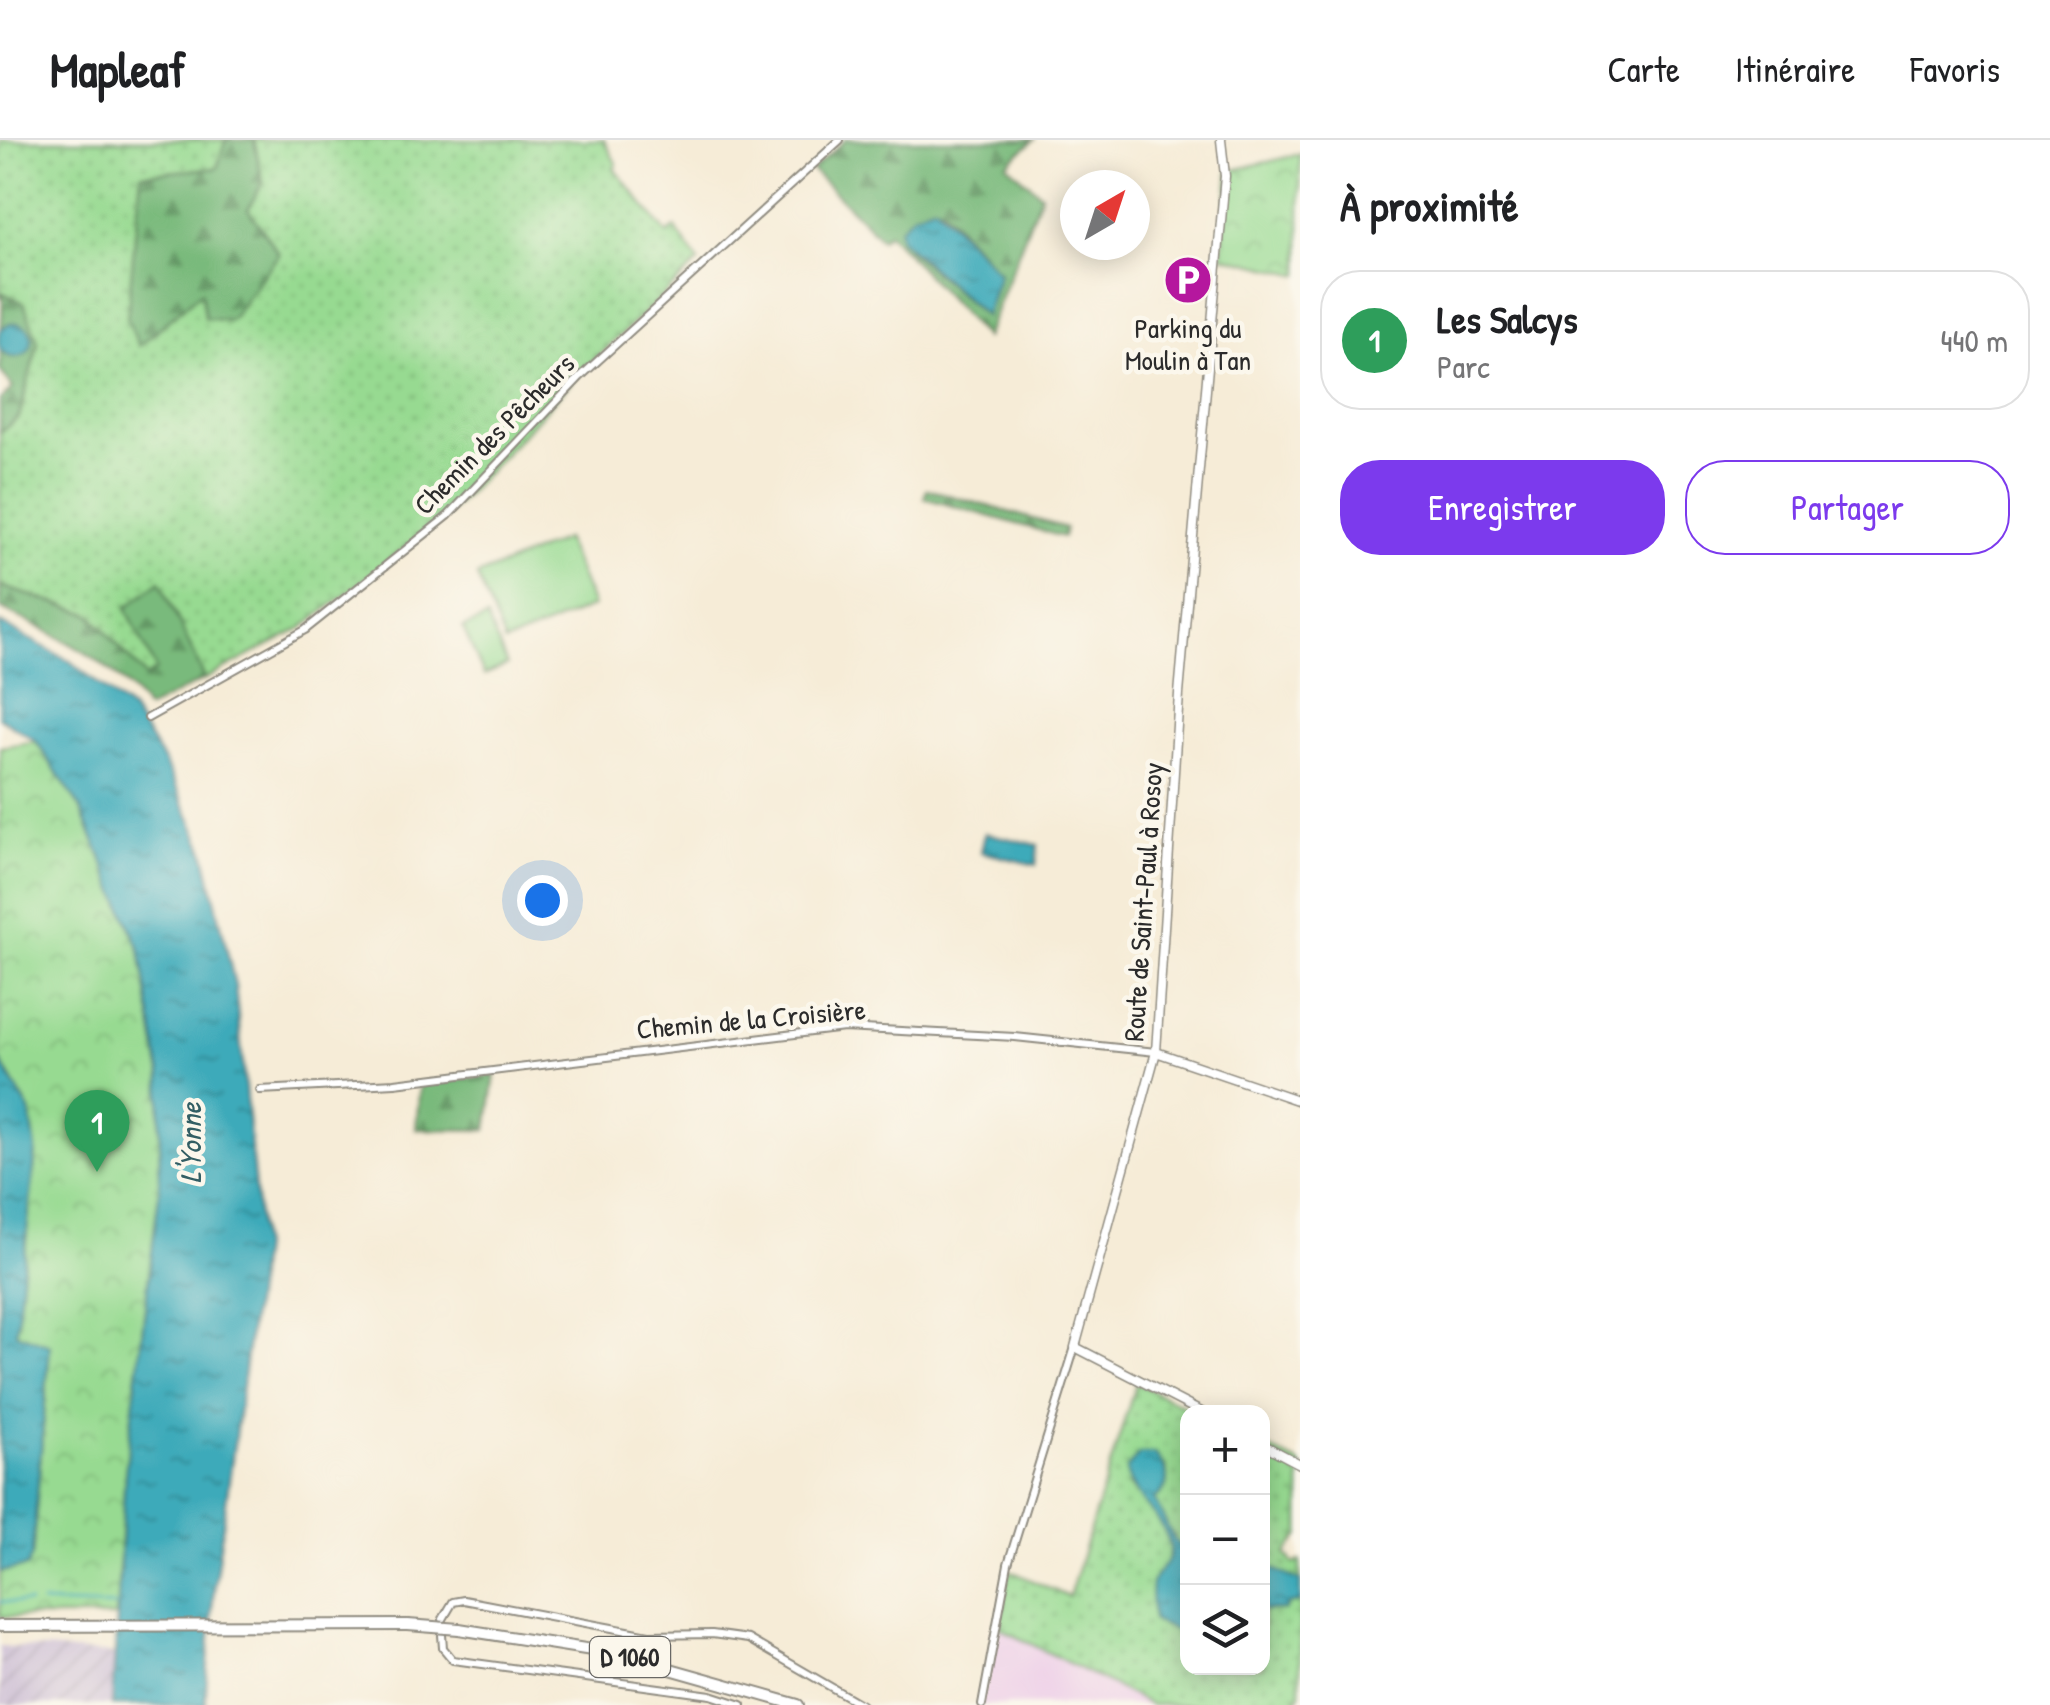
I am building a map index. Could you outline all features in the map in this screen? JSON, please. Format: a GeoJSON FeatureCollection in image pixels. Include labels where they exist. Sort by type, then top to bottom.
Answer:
{"type":"FeatureCollection","features":[{"type":"Feature","properties":{"kind":"main road","name":"D 1060"},"geometry":{"type":"LineString","coordinates":[[0,1626],[234,1623],[459,1629],[617,1654],[798,1705]]}},
{"type":"Feature","properties":{"kind":"street","name":"Chemin des Pêcheurs"},"geometry":{"type":"LineString","coordinates":[[148,718],[305,630],[448,516],[580,378],[840,140]]}},
{"type":"Feature","properties":{"kind":"street","name":"Route de Saint-Paul à Rosoy"},"geometry":{"type":"LineString","coordinates":[[982,1705],[1008,1564],[1075,1348],[1156,1052],[1184,636],[1225,176],[1221,140]]}},
{"type":"Feature","properties":{"kind":"street","name":"Chemin de la Croisière"},"geometry":{"type":"LineString","coordinates":[[260,1090],[394,1083],[844,1028],[1015,1037],[1156,1052],[1300,1101]]}},
{"type":"Feature","properties":{"kind":"street"},"geometry":{"type":"LineString","coordinates":[[1075,1348],[1187,1405]]}},
{"type":"Feature","properties":{"kind":"street"},"geometry":{"type":"LineString","coordinates":[[1270,1448],[1300,1464]]}},
{"type":"Feature","properties":{"kind":"street"},"geometry":{"type":"LineString","coordinates":[[443,1619],[453,1602],[464,1600],[649,1635],[729,1635],[766,1646],[862,1705]]}},
{"type":"Feature","properties":{"kind":"street"},"geometry":{"type":"LineString","coordinates":[[442,1636],[443,1648],[453,1660],[711,1695],[742,1705]]}},
{"type":"Feature","properties":{"kind":"shaded area"},"geometry":{"type":"Polygon","coordinates":[[[1000,1628],[1151,1705],[981,1705],[1000,1628]]]}},
{"type":"Feature","properties":{"kind":"shaded area"},"geometry":{"type":"Polygon","coordinates":[[[0,1646],[115,1654],[112,1705],[0,1705],[0,1646]]]}},
{"type":"Feature","properties":{"kind":"green space"},"geometry":{"type":"Polygon","coordinates":[[[0,140],[226,140],[217,168],[248,209],[262,182],[254,140],[604,140],[617,165],[614,168],[667,234],[675,228],[699,262],[578,375],[451,511],[304,627],[205,679],[160,581],[157,671],[146,677],[90,614],[0,586],[0,432],[19,417],[38,342],[3,293],[0,299],[0,140]]]}},
{"type":"Feature","properties":{"kind":"green space"},"geometry":{"type":"Polygon","coordinates":[[[226,140],[254,140],[263,182],[248,209],[279,254],[230,321],[205,318],[201,292],[139,346],[127,319],[141,174],[217,168],[226,140]]]}},
{"type":"Feature","properties":{"kind":"green space"},"geometry":{"type":"Polygon","coordinates":[[[845,140],[1034,140],[1007,164],[1041,194],[985,338],[888,233],[881,239],[812,170],[845,140]],[[941,207],[908,249],[985,316],[999,273],[941,207]]]}},
{"type":"Feature","properties":{"kind":"green space"},"geometry":{"type":"Polygon","coordinates":[[[1300,154],[1300,275],[1222,256],[1229,171],[1300,154]]]}},
{"type":"Feature","properties":{"kind":"green space"},"geometry":{"type":"Polygon","coordinates":[[[3,293],[24,303],[38,342],[19,417],[0,432],[0,400],[13,388],[0,370],[3,293]]]}},
{"type":"Feature","properties":{"kind":"green space"},"geometry":{"type":"Polygon","coordinates":[[[927,489],[1065,528],[1063,537],[924,498],[927,489]]]}},
{"type":"Feature","properties":{"kind":"green space"},"geometry":{"type":"Polygon","coordinates":[[[565,539],[593,606],[505,643],[477,576],[565,539]]]}},
{"type":"Feature","properties":{"kind":"green space"},"geometry":{"type":"Polygon","coordinates":[[[160,581],[205,679],[147,709],[133,691],[99,662],[0,608],[0,586],[90,614],[146,677],[156,670],[126,608],[160,581]]]}},
{"type":"Feature","properties":{"kind":"green space"},"geometry":{"type":"Polygon","coordinates":[[[487,618],[507,665],[484,675],[463,628],[487,618]]]}},
{"type":"Feature","properties":{"kind":"green space"},"geometry":{"type":"Polygon","coordinates":[[[36,741],[80,807],[140,949],[161,1075],[159,1194],[125,1474],[116,1617],[0,1617],[0,1572],[32,1555],[50,1345],[15,1333],[36,1150],[30,1111],[0,1060],[0,747],[36,741]]]}},
{"type":"Feature","properties":{"kind":"green space"},"geometry":{"type":"Polygon","coordinates":[[[495,1075],[487,1130],[416,1129],[420,1084],[495,1075]]]}},
{"type":"Feature","properties":{"kind":"green space"},"geometry":{"type":"Polygon","coordinates":[[[1136,1383],[1182,1405],[1180,1545],[1153,1499],[1166,1484],[1166,1465],[1129,1486],[1150,1508],[1168,1536],[1169,1559],[1152,1582],[1180,1624],[1180,1675],[1270,1675],[1270,1611],[1285,1610],[1288,1604],[1300,1602],[1300,1694],[1294,1705],[1151,1705],[1000,1628],[1009,1570],[1069,1597],[1136,1383]]]}},
{"type":"Feature","properties":{"kind":"green space"},"geometry":{"type":"Polygon","coordinates":[[[1270,1449],[1300,1464],[1300,1535],[1286,1554],[1294,1564],[1300,1561],[1300,1581],[1270,1574],[1270,1449]]]}},
{"type":"Feature","properties":{"kind":"water"},"geometry":{"type":"Polygon","coordinates":[[[935,205],[999,273],[985,316],[900,239],[899,229],[913,214],[935,205]]]}},
{"type":"Feature","properties":{"kind":"water"},"geometry":{"type":"Polygon","coordinates":[[[15,323],[27,328],[32,340],[27,352],[15,357],[3,352],[-2,340],[3,328],[15,323]]]}},
{"type":"Feature","properties":{"kind":"water","name":"L'Yonne"},"geometry":{"type":"Polygon","coordinates":[[[0,623],[70,661],[131,710],[165,763],[203,846],[235,985],[261,1248],[213,1598],[205,1705],[112,1705],[125,1474],[159,1194],[161,1075],[140,949],[80,807],[36,741],[0,718],[0,623]]]}},
{"type":"Feature","properties":{"kind":"water"},"geometry":{"type":"Polygon","coordinates":[[[985,833],[1038,845],[1036,865],[981,852],[985,833]]]}},
{"type":"Feature","properties":{"kind":"water"},"geometry":{"type":"Polygon","coordinates":[[[0,1060],[30,1111],[36,1150],[16,1333],[50,1345],[32,1555],[27,1567],[0,1572],[0,1060]]]}},
{"type":"Feature","properties":{"kind":"water"},"geometry":{"type":"Polygon","coordinates":[[[1139,1454],[1155,1454],[1166,1471],[1164,1489],[1154,1499],[1180,1545],[1180,1632],[1153,1621],[1152,1585],[1169,1556],[1170,1546],[1161,1525],[1134,1490],[1126,1470],[1139,1454]]]}},
{"type":"Feature","properties":{"kind":"water"},"geometry":{"type":"Polygon","coordinates":[[[1270,1570],[1300,1581],[1300,1602],[1288,1604],[1285,1610],[1270,1611],[1270,1570]]]}},
{"type":"Feature","properties":{"kind":"waterway"},"geometry":{"type":"LineString","coordinates":[[0,1602],[29,1603]]}},
{"type":"Feature","properties":{"kind":"waterway"},"geometry":{"type":"LineString","coordinates":[[41,1603],[117,1606]]}},
{"type":"Feature","properties":{"kind":"place","name":"Parking du Moulin à Tan"},"geometry":{"type":"Point","coordinates":[1188,280]}},
{"type":"Feature","properties":{"kind":"place","name":"Les Salcys"},"geometry":{"type":"Point","coordinates":[97,1172]}}]}
